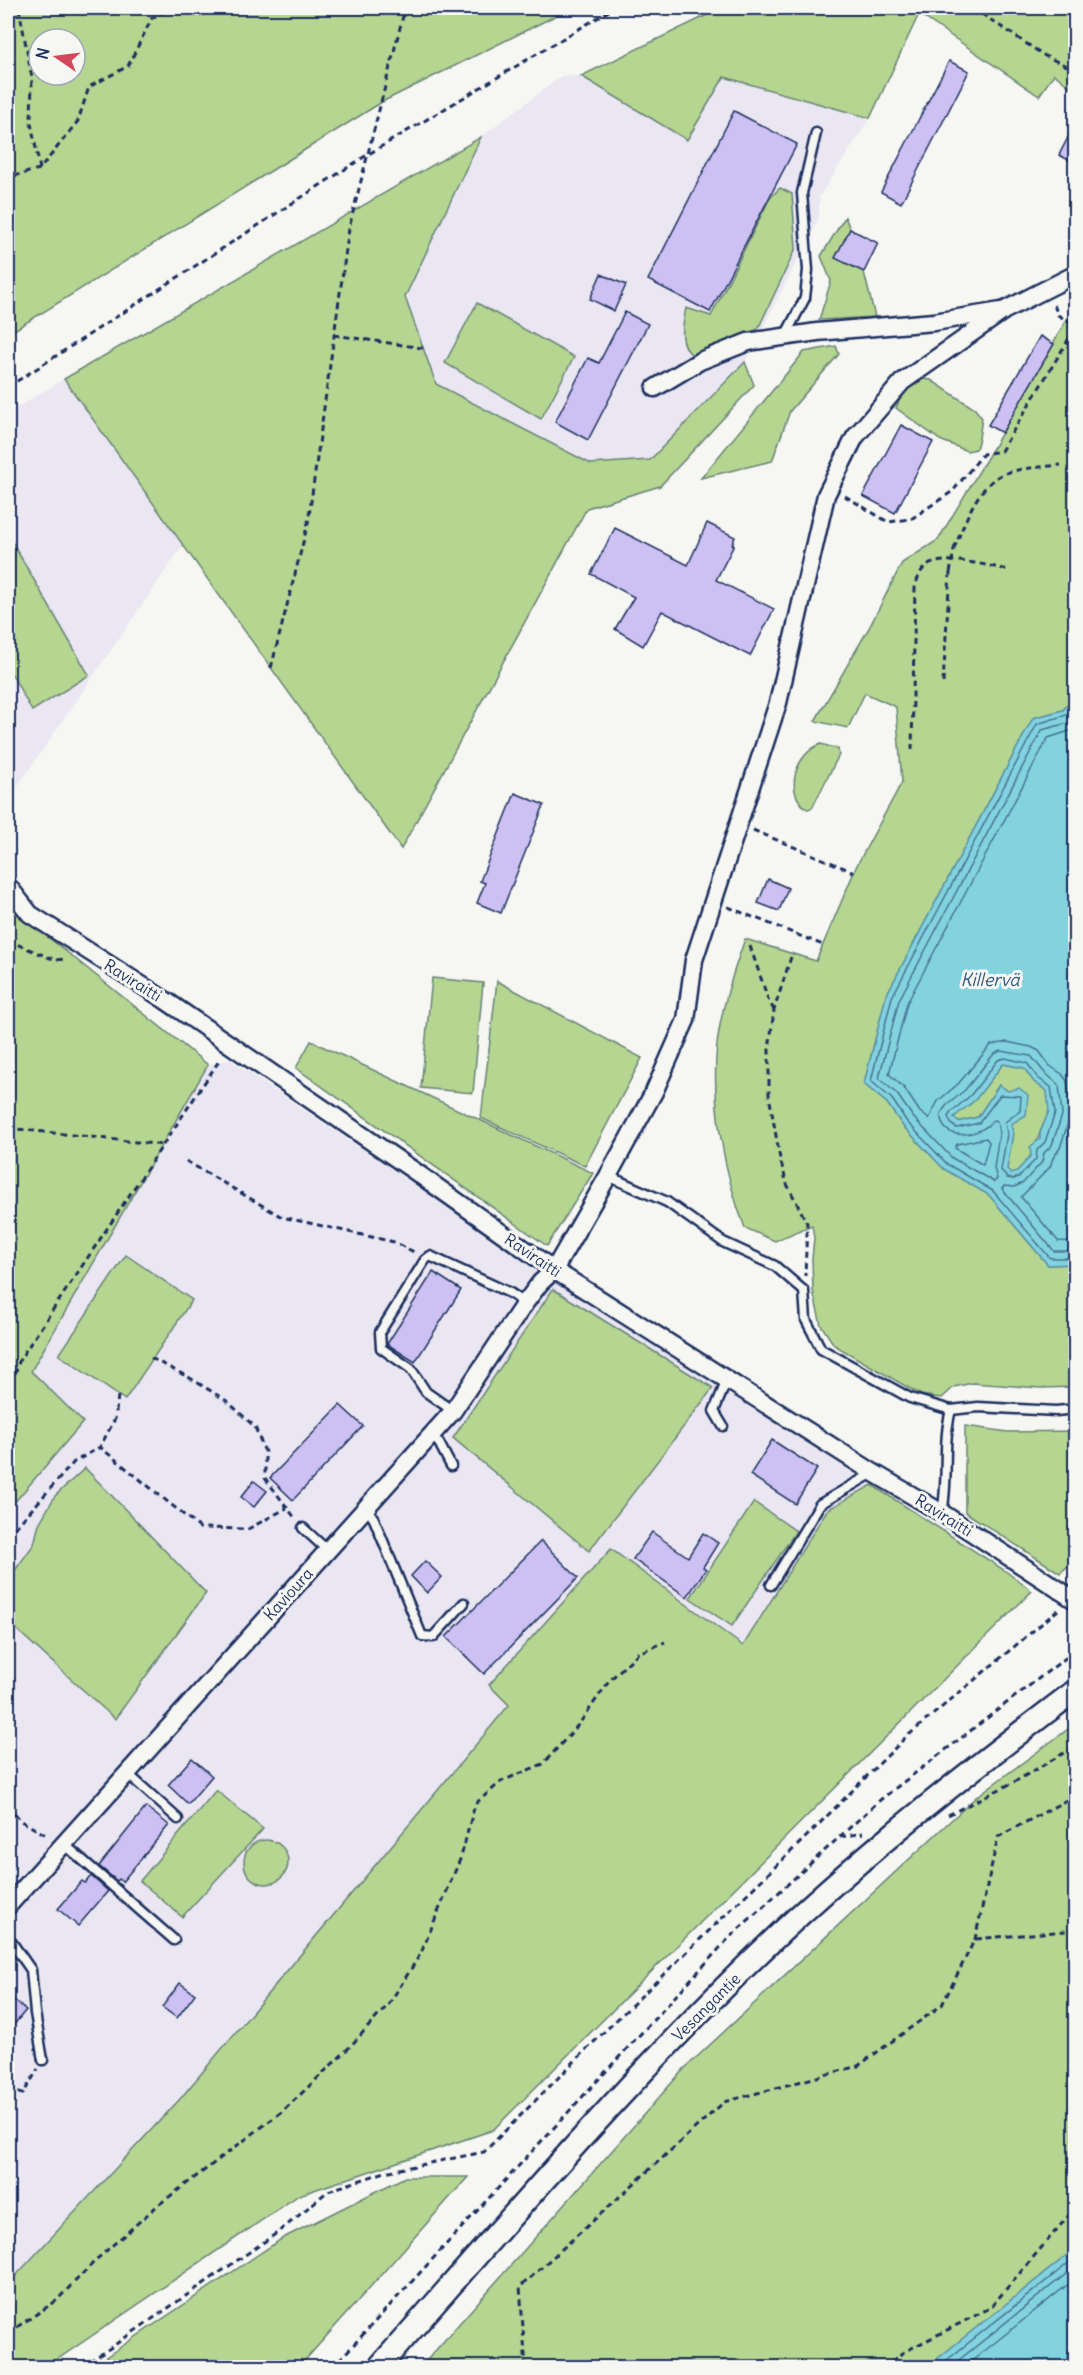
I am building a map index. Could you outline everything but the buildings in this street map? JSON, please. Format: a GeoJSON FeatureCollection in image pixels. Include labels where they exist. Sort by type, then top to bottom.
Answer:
{"type":"FeatureCollection","features":[{"type":"Feature","properties":{"kind":"street"},"geometry":{"type":"LineString","coordinates":[[655,388],[700,361],[748,342],[934,322],[1005,310],[1076,274]]}},
{"type":"Feature","properties":{"kind":"street","name":"Kavioura"},"geometry":{"type":"LineString","coordinates":[[8,1906],[365,1506],[453,1411],[525,1303],[540,1283],[554,1270],[654,1092],[686,1020],[694,960],[778,703],[826,495],[855,436],[902,382],[1005,310]]}},
{"type":"Feature","properties":{"kind":"street","name":"Raviraitti"},"geometry":{"type":"LineString","coordinates":[[8,886],[30,914],[230,1044],[554,1270],[874,1473],[942,1513],[1074,1600]]}},
{"type":"Feature","properties":{"kind":"street","name":"Vesangantie"},"geometry":{"type":"LineString","coordinates":[[378,2367],[672,2040],[737,1975],[903,1823],[1076,1690]]}},
{"type":"Feature","properties":{"kind":"lane"},"geometry":{"type":"LineString","coordinates":[[785,337],[805,298],[808,270],[802,192],[816,133]]}},
{"type":"Feature","properties":{"kind":"lane"},"geometry":{"type":"LineString","coordinates":[[608,1176],[667,1202],[723,1242],[775,1266],[804,1291],[806,1320],[821,1349],[910,1398],[951,1410],[978,1407],[1056,1411],[1076,1409]]}},
{"type":"Feature","properties":{"kind":"lane"},"geometry":{"type":"LineString","coordinates":[[453,1411],[426,1392],[411,1369],[381,1348],[380,1332],[425,1260],[430,1256],[510,1293],[525,1303]]}},
{"type":"Feature","properties":{"kind":"lane"},"geometry":{"type":"LineString","coordinates":[[723,1426],[714,1411],[728,1380]]}},
{"type":"Feature","properties":{"kind":"lane"},"geometry":{"type":"LineString","coordinates":[[942,1513],[945,1498],[947,1426],[951,1410]]}},
{"type":"Feature","properties":{"kind":"lane"},"geometry":{"type":"LineString","coordinates":[[432,1435],[451,1466]]}},
{"type":"Feature","properties":{"kind":"lane"},"geometry":{"type":"LineString","coordinates":[[771,1585],[820,1504],[874,1473]]}},
{"type":"Feature","properties":{"kind":"lane"},"geometry":{"type":"LineString","coordinates":[[365,1506],[379,1530],[422,1636],[433,1637],[464,1603]]}},
{"type":"Feature","properties":{"kind":"lane"},"geometry":{"type":"LineString","coordinates":[[303,1528],[327,1550]]}},
{"type":"Feature","properties":{"kind":"lane"},"geometry":{"type":"LineString","coordinates":[[128,1774],[178,1819]]}},
{"type":"Feature","properties":{"kind":"lane"},"geometry":{"type":"LineString","coordinates":[[63,1843],[174,1940]]}},
{"type":"Feature","properties":{"kind":"lane"},"geometry":{"type":"LineString","coordinates":[[8,1937],[31,1970],[43,2060]]}},
{"type":"Feature","properties":{"kind":"path"},"geometry":{"type":"LineString","coordinates":[[19,8],[32,78],[31,123],[40,169]]}},
{"type":"Feature","properties":{"kind":"path"},"geometry":{"type":"LineString","coordinates":[[8,185],[14,176],[40,169],[78,121],[89,87],[128,66],[152,18],[171,8]]}},
{"type":"Feature","properties":{"kind":"path"},"geometry":{"type":"LineString","coordinates":[[271,668],[308,522],[349,228],[405,8]]}},
{"type":"Feature","properties":{"kind":"path"},"geometry":{"type":"LineString","coordinates":[[8,387],[367,155],[614,8]]}},
{"type":"Feature","properties":{"kind":"path"},"geometry":{"type":"LineString","coordinates":[[973,8],[1046,56],[1076,70]]}},
{"type":"Feature","properties":{"kind":"path"},"geometry":{"type":"LineString","coordinates":[[826,495],[844,496],[888,522],[911,519],[953,491],[983,454],[1001,451],[1076,326],[1058,315],[1047,288]]}},
{"type":"Feature","properties":{"kind":"path"},"geometry":{"type":"LineString","coordinates":[[334,335],[423,348]]}},
{"type":"Feature","properties":{"kind":"path"},"geometry":{"type":"LineString","coordinates":[[943,683],[950,573],[954,549],[970,509],[994,479],[1021,470],[1061,465]]}},
{"type":"Feature","properties":{"kind":"path"},"geometry":{"type":"LineString","coordinates":[[912,750],[915,588],[918,576],[926,567],[941,561],[1009,570]]}},
{"type":"Feature","properties":{"kind":"path"},"geometry":{"type":"LineString","coordinates":[[738,824],[854,872]]}},
{"type":"Feature","properties":{"kind":"path"},"geometry":{"type":"LineString","coordinates":[[712,900],[823,945]]}},
{"type":"Feature","properties":{"kind":"path"},"geometry":{"type":"LineString","coordinates":[[8,945],[14,943],[55,960],[95,956]]}},
{"type":"Feature","properties":{"kind":"path"},"geometry":{"type":"LineString","coordinates":[[750,946],[774,1010]]}},
{"type":"Feature","properties":{"kind":"path"},"geometry":{"type":"LineString","coordinates":[[791,957],[774,1010],[769,1050],[770,1095],[780,1159],[787,1184],[807,1223],[804,1291]]}},
{"type":"Feature","properties":{"kind":"path"},"geometry":{"type":"LineString","coordinates":[[8,1394],[20,1359],[230,1044]]}},
{"type":"Feature","properties":{"kind":"path"},"geometry":{"type":"LineString","coordinates":[[8,1128],[164,1145]]}},
{"type":"Feature","properties":{"kind":"path"},"geometry":{"type":"LineString","coordinates":[[186,1161],[282,1217],[394,1242],[417,1253],[430,1256]]}},
{"type":"Feature","properties":{"kind":"path"},"geometry":{"type":"LineString","coordinates":[[151,1358],[227,1401],[255,1427],[265,1452],[265,1478],[303,1528]]}},
{"type":"Feature","properties":{"kind":"path"},"geometry":{"type":"LineString","coordinates":[[8,1536],[74,1462],[100,1447],[115,1419],[118,1395]]}},
{"type":"Feature","properties":{"kind":"path"},"geometry":{"type":"LineString","coordinates":[[100,1447],[200,1528],[248,1529],[287,1508]]}},
{"type":"Feature","properties":{"kind":"path"},"geometry":{"type":"LineString","coordinates":[[81,2367],[280,2231],[328,2191],[386,2172],[484,2152],[905,1738],[1074,1600]]}},
{"type":"Feature","properties":{"kind":"path"},"geometry":{"type":"LineString","coordinates":[[8,2333],[56,2301],[97,2259],[157,2205],[283,2111],[345,2052],[389,2004],[421,1953],[461,1857],[475,1804],[502,1781],[543,1764],[579,1724],[610,1680],[638,1653],[665,1642]]}},
{"type":"Feature","properties":{"kind":"path"},"geometry":{"type":"LineString","coordinates":[[526,2367],[520,2286],[724,2102],[858,2066],[942,2005],[975,1939],[998,1837],[1076,1795]]}},
{"type":"Feature","properties":{"kind":"path"},"geometry":{"type":"LineString","coordinates":[[8,1804],[21,1821],[39,1833],[63,1843]]}},
{"type":"Feature","properties":{"kind":"path"},"geometry":{"type":"LineString","coordinates":[[975,1939],[1076,1930]]}},
{"type":"Feature","properties":{"kind":"path"},"geometry":{"type":"LineString","coordinates":[[8,2090],[23,2094],[43,2060]]}},
{"type":"Feature","properties":{"kind":"path"},"geometry":{"type":"LineString","coordinates":[[884,2367],[902,2353],[990,2308],[1076,2207]]}},
{"type":"Feature","properties":{"kind":"shaded area"},"geometry":{"type":"Polygon","coordinates":[[[562,76],[581,76],[687,139],[723,77],[870,118],[819,197],[819,218],[745,362],[650,460],[591,464],[436,384],[405,297],[481,137],[562,76]]]}},
{"type":"Feature","properties":{"kind":"shaded area"},"geometry":{"type":"Polygon","coordinates":[[[64,379],[183,545],[8,800],[8,413],[64,379]]]}},
{"type":"Feature","properties":{"kind":"shaded area"},"geometry":{"type":"Polygon","coordinates":[[[230,1060],[572,1291],[872,1485],[827,1510],[743,1647],[611,1549],[489,1686],[509,1704],[180,2099],[8,2284],[8,1924],[16,1915],[8,1908],[8,1510],[82,1422],[30,1371],[208,1065],[230,1060]]]}},
{"type":"Feature","properties":{"kind":"green space"},"geometry":{"type":"Polygon","coordinates":[[[8,8],[571,8],[382,102],[8,334],[8,8]]]}},
{"type":"Feature","properties":{"kind":"green space"},"geometry":{"type":"Polygon","coordinates":[[[722,8],[1075,8],[1075,91],[1054,74],[1039,96],[919,14],[870,118],[724,77],[687,140],[581,76],[722,8]]]}},
{"type":"Feature","properties":{"kind":"green space"},"geometry":{"type":"Polygon","coordinates":[[[481,137],[405,297],[436,384],[591,464],[650,460],[745,362],[754,385],[660,486],[587,508],[401,849],[64,379],[481,137]]]}},
{"type":"Feature","properties":{"kind":"green space"},"geometry":{"type":"Polygon","coordinates":[[[780,188],[792,194],[796,248],[758,329],[692,355],[683,339],[686,308],[711,316],[770,198],[780,188]]]}},
{"type":"Feature","properties":{"kind":"green space"},"geometry":{"type":"Polygon","coordinates":[[[845,217],[850,229],[836,258],[864,272],[875,317],[819,320],[831,281],[821,256],[845,217]]]}},
{"type":"Feature","properties":{"kind":"green space"},"geometry":{"type":"Polygon","coordinates":[[[477,303],[574,357],[541,419],[445,363],[477,303]]]}},
{"type":"Feature","properties":{"kind":"green space"},"geometry":{"type":"Polygon","coordinates":[[[1075,305],[1075,696],[1063,710],[1033,718],[886,996],[864,1084],[887,1103],[903,1126],[944,1169],[989,1195],[1048,1265],[1075,1264],[1075,1387],[1041,1388],[972,1383],[954,1387],[942,1398],[921,1395],[834,1345],[821,1325],[813,1291],[814,1238],[812,1225],[775,1241],[745,1228],[731,1185],[721,1138],[716,1090],[717,1045],[728,991],[745,939],[816,961],[857,865],[902,782],[896,707],[865,693],[848,728],[815,721],[869,628],[902,563],[938,540],[1075,305]]]}},
{"type":"Feature","properties":{"kind":"green space"},"geometry":{"type":"Polygon","coordinates":[[[836,346],[839,354],[790,411],[772,461],[701,478],[804,352],[836,346]]]}},
{"type":"Feature","properties":{"kind":"green space"},"geometry":{"type":"Polygon","coordinates":[[[913,378],[931,380],[975,409],[982,418],[976,449],[967,451],[940,440],[896,408],[913,378]]]}},
{"type":"Feature","properties":{"kind":"green space"},"geometry":{"type":"Polygon","coordinates":[[[8,535],[89,675],[32,711],[8,667],[8,535]]]}},
{"type":"Feature","properties":{"kind":"green space"},"geometry":{"type":"Polygon","coordinates":[[[821,744],[838,749],[839,755],[812,808],[807,809],[800,802],[794,783],[799,764],[812,749],[821,744]]]}},
{"type":"Feature","properties":{"kind":"green space"},"geometry":{"type":"Polygon","coordinates":[[[8,905],[208,1065],[31,1371],[83,1422],[8,1510],[8,905]]]}},
{"type":"Feature","properties":{"kind":"green space"},"geometry":{"type":"Polygon","coordinates":[[[432,978],[483,983],[473,1093],[421,1088],[432,978]]]}},
{"type":"Feature","properties":{"kind":"green space"},"geometry":{"type":"Polygon","coordinates":[[[497,981],[642,1058],[585,1166],[481,1118],[497,981]]]}},
{"type":"Feature","properties":{"kind":"green space"},"geometry":{"type":"Polygon","coordinates":[[[311,1041],[593,1173],[547,1246],[296,1068],[311,1041]]]}},
{"type":"Feature","properties":{"kind":"green space"},"geometry":{"type":"Polygon","coordinates":[[[1003,1064],[1024,1068],[1034,1082],[1047,1091],[1049,1105],[1048,1114],[1031,1154],[1018,1171],[1011,1174],[1007,1169],[1013,1133],[1008,1091],[999,1085],[978,1117],[957,1122],[954,1117],[975,1100],[1003,1064]]]}},
{"type":"Feature","properties":{"kind":"green space"},"geometry":{"type":"Polygon","coordinates":[[[126,1255],[192,1300],[125,1400],[59,1355],[126,1255]]]}},
{"type":"Feature","properties":{"kind":"green space"},"geometry":{"type":"Polygon","coordinates":[[[553,1289],[713,1388],[589,1551],[453,1438],[553,1289]]]}},
{"type":"Feature","properties":{"kind":"green space"},"geometry":{"type":"Polygon","coordinates":[[[965,1426],[1008,1432],[1075,1431],[1075,1560],[1060,1573],[965,1512],[965,1426]]]}},
{"type":"Feature","properties":{"kind":"green space"},"geometry":{"type":"Polygon","coordinates":[[[85,1468],[206,1593],[115,1719],[16,1629],[8,1602],[8,1580],[34,1544],[39,1524],[55,1496],[85,1468]]]}},
{"type":"Feature","properties":{"kind":"green space"},"geometry":{"type":"Polygon","coordinates":[[[872,1485],[1004,1570],[1032,1591],[493,2130],[299,2195],[46,2367],[8,2367],[8,2284],[180,2099],[509,1705],[489,1685],[611,1549],[743,1646],[827,1510],[872,1485]]]}},
{"type":"Feature","properties":{"kind":"green space"},"geometry":{"type":"Polygon","coordinates":[[[754,1502],[796,1531],[732,1626],[690,1598],[754,1502]]]}},
{"type":"Feature","properties":{"kind":"green space"},"geometry":{"type":"Polygon","coordinates":[[[1075,1724],[1075,2249],[927,2367],[420,2368],[684,2069],[976,1797],[1075,1724]]]}},
{"type":"Feature","properties":{"kind":"green space"},"geometry":{"type":"Polygon","coordinates":[[[216,1790],[263,1829],[182,1917],[140,1881],[216,1790]]]}},
{"type":"Feature","properties":{"kind":"green space"},"geometry":{"type":"Polygon","coordinates":[[[266,1840],[281,1847],[288,1862],[281,1877],[266,1884],[251,1877],[244,1862],[251,1847],[266,1840]]]}},
{"type":"Feature","properties":{"kind":"green space"},"geometry":{"type":"Polygon","coordinates":[[[405,2177],[468,2177],[299,2367],[91,2367],[283,2238],[405,2177]]]}},
{"type":"Feature","properties":{"kind":"water","name":"Killervä"},"geometry":{"type":"Polygon","coordinates":[[[1075,696],[1076,1264],[1048,1265],[989,1195],[944,1169],[903,1126],[887,1103],[864,1084],[886,996],[1033,718],[1063,710],[1075,696]],[[1003,1064],[975,1100],[954,1117],[958,1122],[978,1117],[999,1085],[1008,1091],[1019,1088],[1028,1095],[1026,1115],[1011,1124],[1013,1133],[1007,1169],[1011,1174],[1016,1172],[1031,1156],[1030,1147],[1040,1139],[1040,1133],[1049,1111],[1047,1091],[1034,1082],[1024,1068],[1003,1064]]]}},
{"type":"Feature","properties":{"kind":"water"},"geometry":{"type":"Polygon","coordinates":[[[1075,2249],[1075,2367],[927,2367],[1075,2249]]]}}]}
